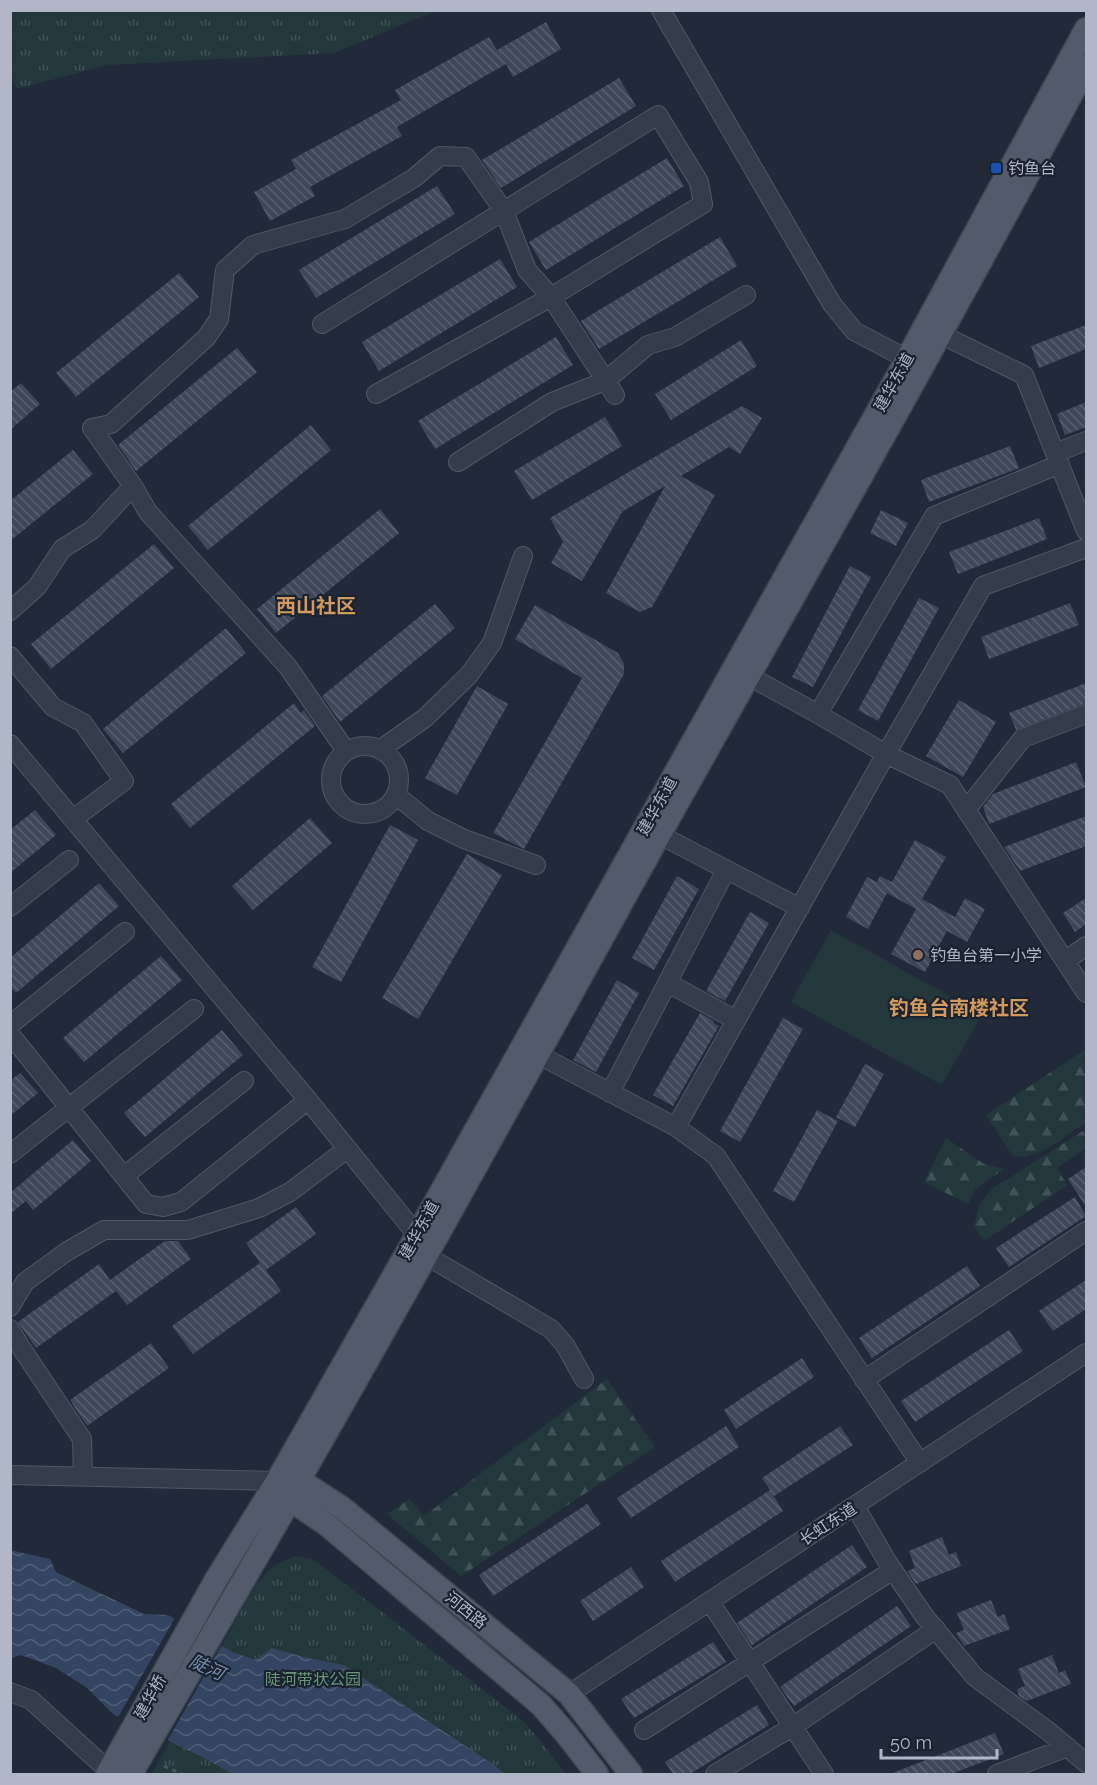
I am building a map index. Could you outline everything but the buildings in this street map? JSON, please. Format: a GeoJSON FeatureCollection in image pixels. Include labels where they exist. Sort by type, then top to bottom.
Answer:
{"type":"FeatureCollection","features":[{"type":"Feature","properties":{"kind":"main road","name":"建华东道"},"geometry":{"type":"LineString","coordinates":[[217,1578],[289,1487],[427,1256],[537,1054],[749,676],[914,364],[1086,29]]}},
{"type":"Feature","properties":{"kind":"main road","name":"建华东道"},"geometry":{"type":"LineString","coordinates":[[239,1586],[417,1235],[914,364],[940,334],[1086,66]]}},
{"type":"Feature","properties":{"kind":"main road","name":"河西路"},"geometry":{"type":"LineString","coordinates":[[289,1487],[341,1507],[569,1695],[630,1774]]}},
{"type":"Feature","properties":{"kind":"main road","name":"河西路"},"geometry":{"type":"LineString","coordinates":[[289,1487],[326,1524],[541,1705],[597,1774]]}},
{"type":"Feature","properties":{"kind":"main road","name":"建华桥"},"geometry":{"type":"LineString","coordinates":[[121,1766],[217,1578]]}},
{"type":"Feature","properties":{"kind":"main road","name":"建华桥"},"geometry":{"type":"LineString","coordinates":[[121,1766],[239,1586]]}},
{"type":"Feature","properties":{"kind":"street"},"geometry":{"type":"LineString","coordinates":[[662,10],[832,304],[854,331],[914,364]]}},
{"type":"Feature","properties":{"kind":"street"},"geometry":{"type":"LineString","coordinates":[[322,324],[658,115],[699,182],[703,204],[551,297],[376,394]]}},
{"type":"Feature","properties":{"kind":"street"},"geometry":{"type":"LineString","coordinates":[[346,751],[288,667],[148,512],[133,486],[92,428],[111,424],[206,338],[219,319],[225,270],[253,245],[345,219],[414,178],[440,156],[466,157],[504,211],[527,270],[551,297],[610,388]]}},
{"type":"Feature","properties":{"kind":"street"},"geometry":{"type":"LineString","coordinates":[[458,462],[552,402],[610,388],[648,345],[675,337],[746,295]]}},
{"type":"Feature","properties":{"kind":"street"},"geometry":{"type":"LineString","coordinates":[[940,334],[1024,375],[1086,526]]}},
{"type":"Feature","properties":{"kind":"street"},"geometry":{"type":"LineString","coordinates":[[818,714],[934,516],[1057,458],[1086,441]]}},
{"type":"Feature","properties":{"kind":"street"},"geometry":{"type":"LineString","coordinates":[[10,611],[37,587],[62,549],[92,530],[133,486]]}},
{"type":"Feature","properties":{"kind":"street"},"geometry":{"type":"LineString","coordinates":[[676,1127],[983,586],[1086,548]]}},
{"type":"Feature","properties":{"kind":"street"},"geometry":{"type":"LineString","coordinates":[[381,748],[425,718],[469,675],[492,643],[523,556]]}},
{"type":"Feature","properties":{"kind":"street"},"geometry":{"type":"LineString","coordinates":[[10,656],[53,707],[83,723],[124,781],[73,819]]}},
{"type":"Feature","properties":{"kind":"street"},"geometry":{"type":"LineString","coordinates":[[749,676],[886,754],[950,785],[1086,993]]}},
{"type":"Feature","properties":{"kind":"street"},"geometry":{"type":"LineString","coordinates":[[966,810],[1023,738],[1086,714]]}},
{"type":"Feature","properties":{"kind":"street"},"geometry":{"type":"LineString","coordinates":[[10,744],[308,1100],[417,1235],[427,1256],[551,1329],[565,1346],[584,1379]]}},
{"type":"Feature","properties":{"kind":"street"},"geometry":{"type":"LineString","coordinates":[[363,745],[381,748],[389,755],[396,764],[399,774],[396,795],[389,805],[368,814],[346,809],[337,801],[330,780],[332,768],[346,751],[363,745]]}},
{"type":"Feature","properties":{"kind":"street"},"geometry":{"type":"LineString","coordinates":[[396,795],[428,820],[464,839],[536,865]]}},
{"type":"Feature","properties":{"kind":"street"},"geometry":{"type":"LineString","coordinates":[[660,835],[800,908]]}},
{"type":"Feature","properties":{"kind":"street"},"geometry":{"type":"LineString","coordinates":[[10,907],[69,860]]}},
{"type":"Feature","properties":{"kind":"street"},"geometry":{"type":"LineString","coordinates":[[610,1093],[726,870]]}},
{"type":"Feature","properties":{"kind":"street"},"geometry":{"type":"LineString","coordinates":[[125,932],[12,1037],[146,1204],[163,1207],[181,1202],[308,1100]]}},
{"type":"Feature","properties":{"kind":"street"},"geometry":{"type":"LineString","coordinates":[[1065,961],[1086,946]]}},
{"type":"Feature","properties":{"kind":"street"},"geometry":{"type":"LineString","coordinates":[[668,983],[736,1020]]}},
{"type":"Feature","properties":{"kind":"street"},"geometry":{"type":"LineString","coordinates":[[10,1154],[194,1009]]}},
{"type":"Feature","properties":{"kind":"street"},"geometry":{"type":"LineString","coordinates":[[537,1054],[676,1127],[706,1148],[720,1162],[920,1463]]}},
{"type":"Feature","properties":{"kind":"street"},"geometry":{"type":"LineString","coordinates":[[124,1176],[244,1081]]}},
{"type":"Feature","properties":{"kind":"street"},"geometry":{"type":"LineString","coordinates":[[10,1307],[25,1282],[66,1252],[104,1230],[188,1230],[259,1208],[290,1192],[347,1149]]}},
{"type":"Feature","properties":{"kind":"street"},"geometry":{"type":"LineString","coordinates":[[864,1380],[1086,1231]]}},
{"type":"Feature","properties":{"kind":"street"},"geometry":{"type":"LineString","coordinates":[[10,1329],[82,1439],[83,1477]]}},
{"type":"Feature","properties":{"kind":"street","name":"长虹东道"},"geometry":{"type":"LineString","coordinates":[[569,1695],[1086,1353]]}},
{"type":"Feature","properties":{"kind":"street"},"geometry":{"type":"LineString","coordinates":[[10,1475],[289,1487]]}},
{"type":"Feature","properties":{"kind":"street"},"geometry":{"type":"LineString","coordinates":[[855,1506],[893,1570],[975,1677],[1086,1763]]}},
{"type":"Feature","properties":{"kind":"street"},"geometry":{"type":"LineString","coordinates":[[644,1730],[893,1570]]}},
{"type":"Feature","properties":{"kind":"street"},"geometry":{"type":"LineString","coordinates":[[710,1602],[824,1774]]}},
{"type":"Feature","properties":{"kind":"street"},"geometry":{"type":"LineString","coordinates":[[715,1774],[792,1727],[936,1629]]}},
{"type":"Feature","properties":{"kind":"street"},"geometry":{"type":"LineString","coordinates":[[10,1692],[32,1700],[121,1766]]}},
{"type":"Feature","properties":{"kind":"street"},"geometry":{"type":"LineString","coordinates":[[997,1774],[1068,1747]]}},
{"type":"Feature","properties":{"kind":"path"},"geometry":{"type":"LineString","coordinates":[[164,1766],[182,1774]]}},
{"type":"Feature","properties":{"kind":"green space"},"geometry":{"type":"Polygon","coordinates":[[[10,11],[435,11],[334,53],[107,65],[17,89],[11,77],[10,11]]]}},
{"type":"Feature","properties":{"kind":"green space"},"geometry":{"type":"Polygon","coordinates":[[[831,930],[982,1014],[942,1085],[791,1002],[831,930]]]}},
{"type":"Feature","properties":{"kind":"green space"},"geometry":{"type":"Polygon","coordinates":[[[1086,1049],[1086,1122],[1040,1152],[1021,1157],[1012,1155],[986,1115],[1086,1049]]]}},
{"type":"Feature","properties":{"kind":"green space"},"geometry":{"type":"Polygon","coordinates":[[[1086,1129],[1086,1148],[1057,1168],[1067,1185],[984,1241],[974,1226],[980,1203],[992,1189],[1086,1129]]]}},
{"type":"Feature","properties":{"kind":"green space"},"geometry":{"type":"Polygon","coordinates":[[[946,1138],[984,1164],[1004,1169],[975,1190],[968,1204],[924,1182],[946,1138]]]}},
{"type":"Feature","properties":{"kind":"green space"},"geometry":{"type":"Polygon","coordinates":[[[607,1379],[655,1447],[461,1576],[387,1514],[409,1499],[424,1516],[607,1379]]]}},
{"type":"Feature","properties":{"kind":"green space","name":"陡河带状公园"},"geometry":{"type":"Polygon","coordinates":[[[296,1556],[313,1559],[522,1720],[566,1774],[152,1774],[253,1589],[271,1568],[296,1556]]]}},
{"type":"Feature","properties":{"kind":"water","name":"陡河"},"geometry":{"type":"Polygon","coordinates":[[[10,1550],[50,1559],[56,1572],[144,1614],[168,1615],[232,1652],[256,1660],[272,1648],[344,1665],[505,1774],[232,1774],[113,1714],[87,1688],[56,1668],[21,1655],[11,1658],[10,1550]]]}},
{"type":"Feature","properties":{"kind":"pier"},"geometry":{"type":"Polygon","coordinates":[[[176,1616],[223,1643],[166,1743],[117,1719],[176,1616]]]}},
{"type":"Feature","properties":{"kind":"place","name":"钓鱼台"},"geometry":{"type":"Point","coordinates":[996,168]}},
{"type":"Feature","properties":{"kind":"place","name":"钓鱼台第一小学"},"geometry":{"type":"Point","coordinates":[918,955]}},
{"type":"Feature","properties":{"kind":"district","name":"西山社区"},"geometry":{"type":"Point","coordinates":[316,606]}},
{"type":"Feature","properties":{"kind":"district","name":"钓鱼台南楼社区"},"geometry":{"type":"Point","coordinates":[959,1008]}}]}
